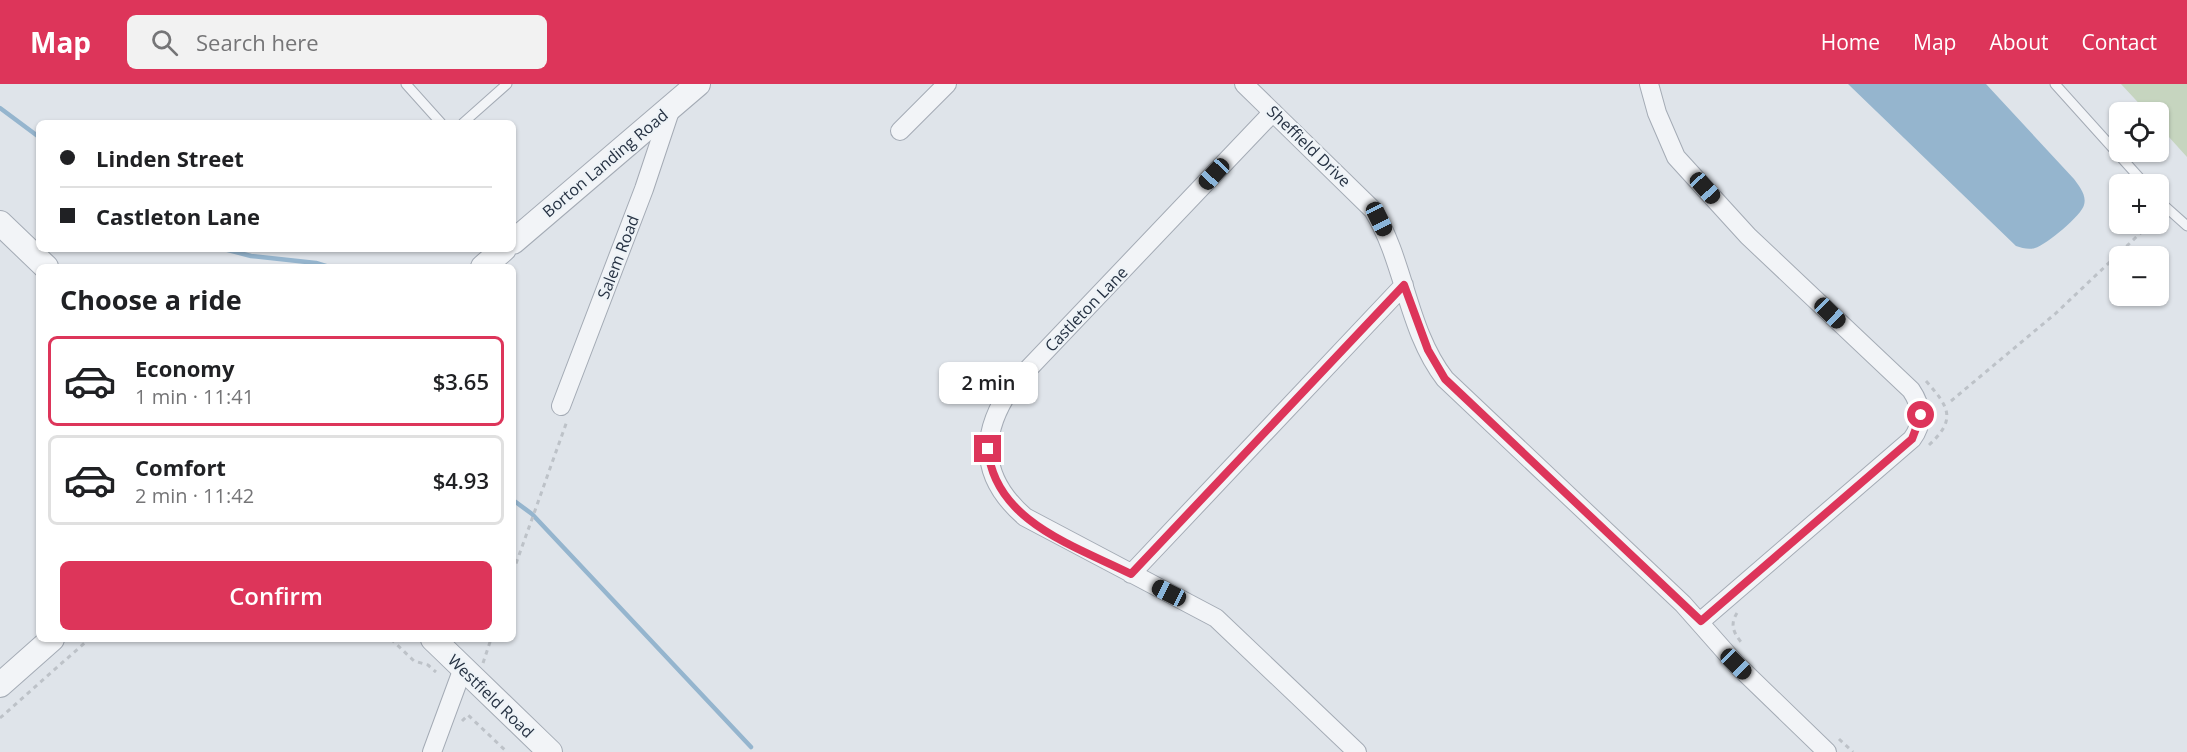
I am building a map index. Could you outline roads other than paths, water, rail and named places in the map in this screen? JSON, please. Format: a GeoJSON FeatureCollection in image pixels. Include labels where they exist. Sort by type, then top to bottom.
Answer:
{"type":"FeatureCollection","features":[{"type":"Feature","properties":{"kind":"street","name":"Borton Landing Road"},"geometry":{"type":"LineString","coordinates":[[516,236],[698,84]]}},
{"type":"Feature","properties":{"kind":"street"},"geometry":{"type":"LineString","coordinates":[[900,131],[947,84]]}},
{"type":"Feature","properties":{"kind":"street","name":"Sheffield Drive"},"geometry":{"type":"LineString","coordinates":[[1244,84],[1373,210],[1384,230],[1428,350],[1445,379],[1701,621],[1736,664],[1832,745]]}},
{"type":"Feature","properties":{"kind":"street"},"geometry":{"type":"LineString","coordinates":[[1649,84],[1657,113],[1676,157],[1748,236],[1911,390],[1919,405],[1921,415],[1912,439],[1701,621]]}},
{"type":"Feature","properties":{"kind":"street","name":"Salem Road"},"geometry":{"type":"LineString","coordinates":[[565,412],[671,108]]}},
{"type":"Feature","properties":{"kind":"street","name":"Castleton Lane"},"geometry":{"type":"LineString","coordinates":[[1273,112],[1013,385],[992,423],[988,449],[992,472],[1001,492],[1016,510],[1032,522],[1216,618],[1357,752]]}},
{"type":"Feature","properties":{"kind":"street"},"geometry":{"type":"LineString","coordinates":[[0,223],[43,264]]}},
{"type":"Feature","properties":{"kind":"street","name":"Borton Landing Road"},"geometry":{"type":"LineString","coordinates":[[486,264],[499,252]]}},
{"type":"Feature","properties":{"kind":"street"},"geometry":{"type":"LineString","coordinates":[[1131,574],[1404,285]]}},
{"type":"Feature","properties":{"kind":"street"},"geometry":{"type":"LineString","coordinates":[[0,685],[49,642]]}},
{"type":"Feature","properties":{"kind":"street","name":"Westfield Road"},"geometry":{"type":"LineString","coordinates":[[436,642],[550,752]]}},
{"type":"Feature","properties":{"kind":"street"},"geometry":{"type":"LineString","coordinates":[[432,752],[462,669]]}},
{"type":"Feature","properties":{"kind":"lane"},"geometry":{"type":"LineString","coordinates":[[406,84],[438,120]]}},
{"type":"Feature","properties":{"kind":"lane"},"geometry":{"type":"LineString","coordinates":[[466,120],[507,84]]}},
{"type":"Feature","properties":{"kind":"lane"},"geometry":{"type":"LineString","coordinates":[[2055,84],[2136,174]]}},
{"type":"Feature","properties":{"kind":"lane"},"geometry":{"type":"LineString","coordinates":[[2169,210],[2187,226]]}},
{"type":"Feature","properties":{"kind":"water"},"geometry":{"type":"Polygon","coordinates":[[[1848,84],[1986,84],[2074,179],[2084,198],[2082,210],[2063,229],[2040,246],[2030,249],[2016,246],[1848,84]]]}},
{"type":"Feature","properties":{"kind":"waterway"},"geometry":{"type":"LineString","coordinates":[[0,108],[36,135]]}},
{"type":"Feature","properties":{"kind":"waterway"},"geometry":{"type":"LineString","coordinates":[[236,252],[319,264]]}},
{"type":"Feature","properties":{"kind":"waterway"},"geometry":{"type":"LineString","coordinates":[[516,502],[532,514],[751,747]]}}]}
